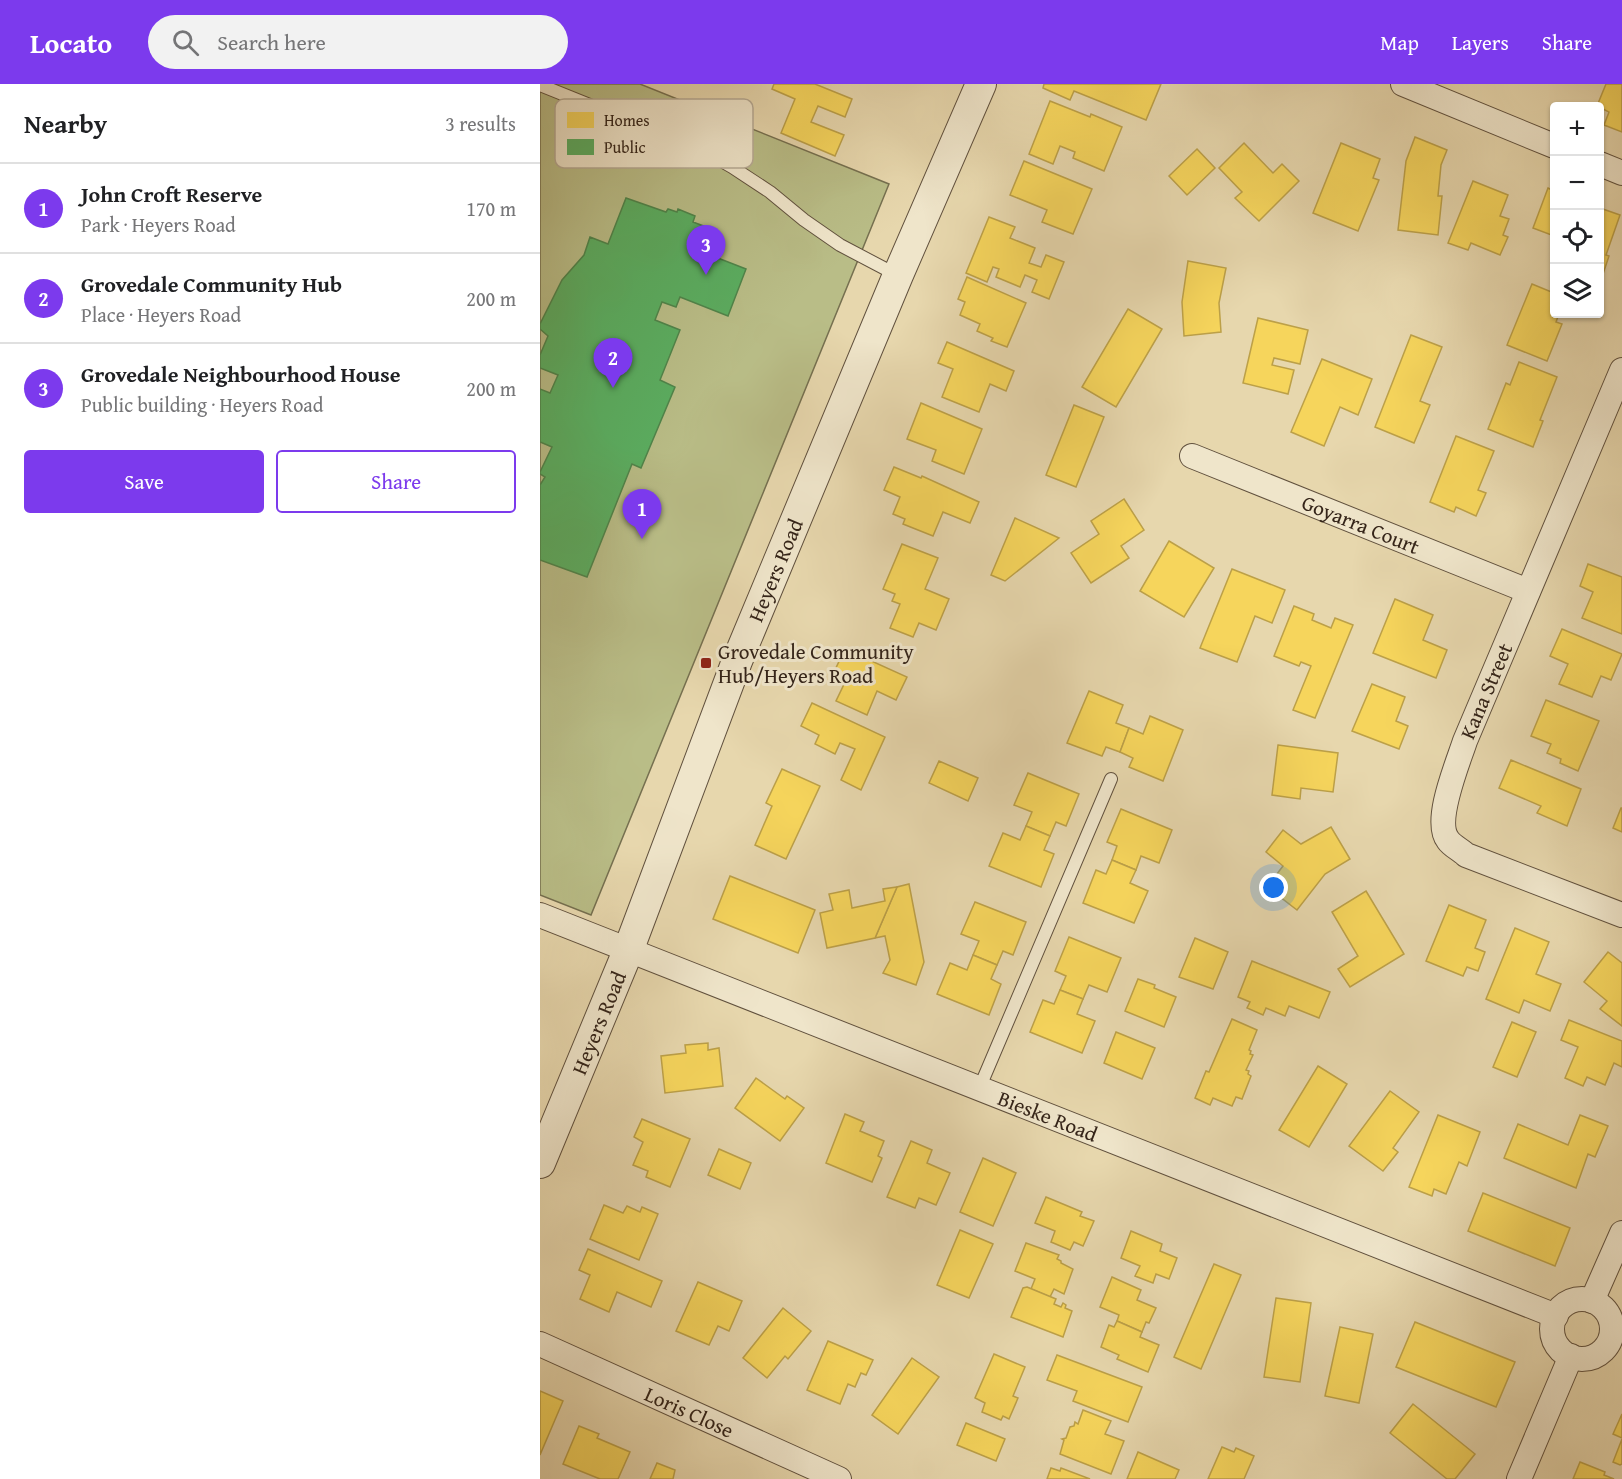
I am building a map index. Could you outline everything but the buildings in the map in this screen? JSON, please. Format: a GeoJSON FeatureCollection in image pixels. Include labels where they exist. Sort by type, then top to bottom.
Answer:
{"type":"FeatureCollection","features":[{"type":"Feature","properties":{"kind":"street","name":"Heyers Road"},"geometry":{"type":"LineString","coordinates":[[540,1163],[628,951],[737,661],[898,275],[981,84]]}},
{"type":"Feature","properties":{"kind":"street"},"geometry":{"type":"LineString","coordinates":[[1403,84],[1550,144]]}},
{"type":"Feature","properties":{"kind":"street"},"geometry":{"type":"LineString","coordinates":[[1604,166],[1622,173]]}},
{"type":"Feature","properties":{"kind":"street","name":"Kana Street"},"geometry":{"type":"LineString","coordinates":[[1622,370],[1465,741],[1447,796],[1443,830],[1448,840],[1466,855],[1622,915]]}},
{"type":"Feature","properties":{"kind":"street","name":"Goyarra Court"},"geometry":{"type":"LineString","coordinates":[[1192,456],[1528,591]]}},
{"type":"Feature","properties":{"kind":"street","name":"Bieske Road"},"geometry":{"type":"LineString","coordinates":[[540,915],[1556,1317]]}},
{"type":"Feature","properties":{"kind":"street"},"geometry":{"type":"LineString","coordinates":[[1593,1301],[1622,1233]]}},
{"type":"Feature","properties":{"kind":"street"},"geometry":{"type":"LineString","coordinates":[[1580,1299],[1593,1301],[1606,1310],[1616,1342],[1590,1358],[1571,1356],[1556,1343],[1553,1334],[1556,1317],[1571,1301],[1580,1299]]}},
{"type":"Feature","properties":{"kind":"street","name":"Loris Close"},"geometry":{"type":"LineString","coordinates":[[540,1344],[838,1479]]}},
{"type":"Feature","properties":{"kind":"street"},"geometry":{"type":"LineString","coordinates":[[1519,1479],[1571,1356]]}},
{"type":"Feature","properties":{"kind":"lane"},"geometry":{"type":"LineString","coordinates":[[540,85],[575,99]]}},
{"type":"Feature","properties":{"kind":"lane"},"geometry":{"type":"LineString","coordinates":[[734,168],[770,192],[840,245],[898,275]]}},
{"type":"Feature","properties":{"kind":"lane"},"geometry":{"type":"LineString","coordinates":[[979,1089],[1111,778]]}},
{"type":"Feature","properties":{"kind":"green space"},"geometry":{"type":"Polygon","coordinates":[[[540,84],[640,84],[677,99],[555,99],[555,168],[753,168],[753,129],[889,184],[591,915],[540,895],[540,84]]]}},
{"type":"Feature","properties":{"kind":"place","name":"Grovedale Neighbourhood House"},"geometry":{"type":"Point","coordinates":[706,275]}},
{"type":"Feature","properties":{"kind":"place","name":"Grovedale Community Hub"},"geometry":{"type":"Point","coordinates":[613,388]}},
{"type":"Feature","properties":{"kind":"place","name":"John Croft Reserve"},"geometry":{"type":"Point","coordinates":[642,539]}},
{"type":"Feature","properties":{"kind":"place","name":"Grovedale Community Hub/Heyers Road"},"geometry":{"type":"Point","coordinates":[706,663]}}]}
